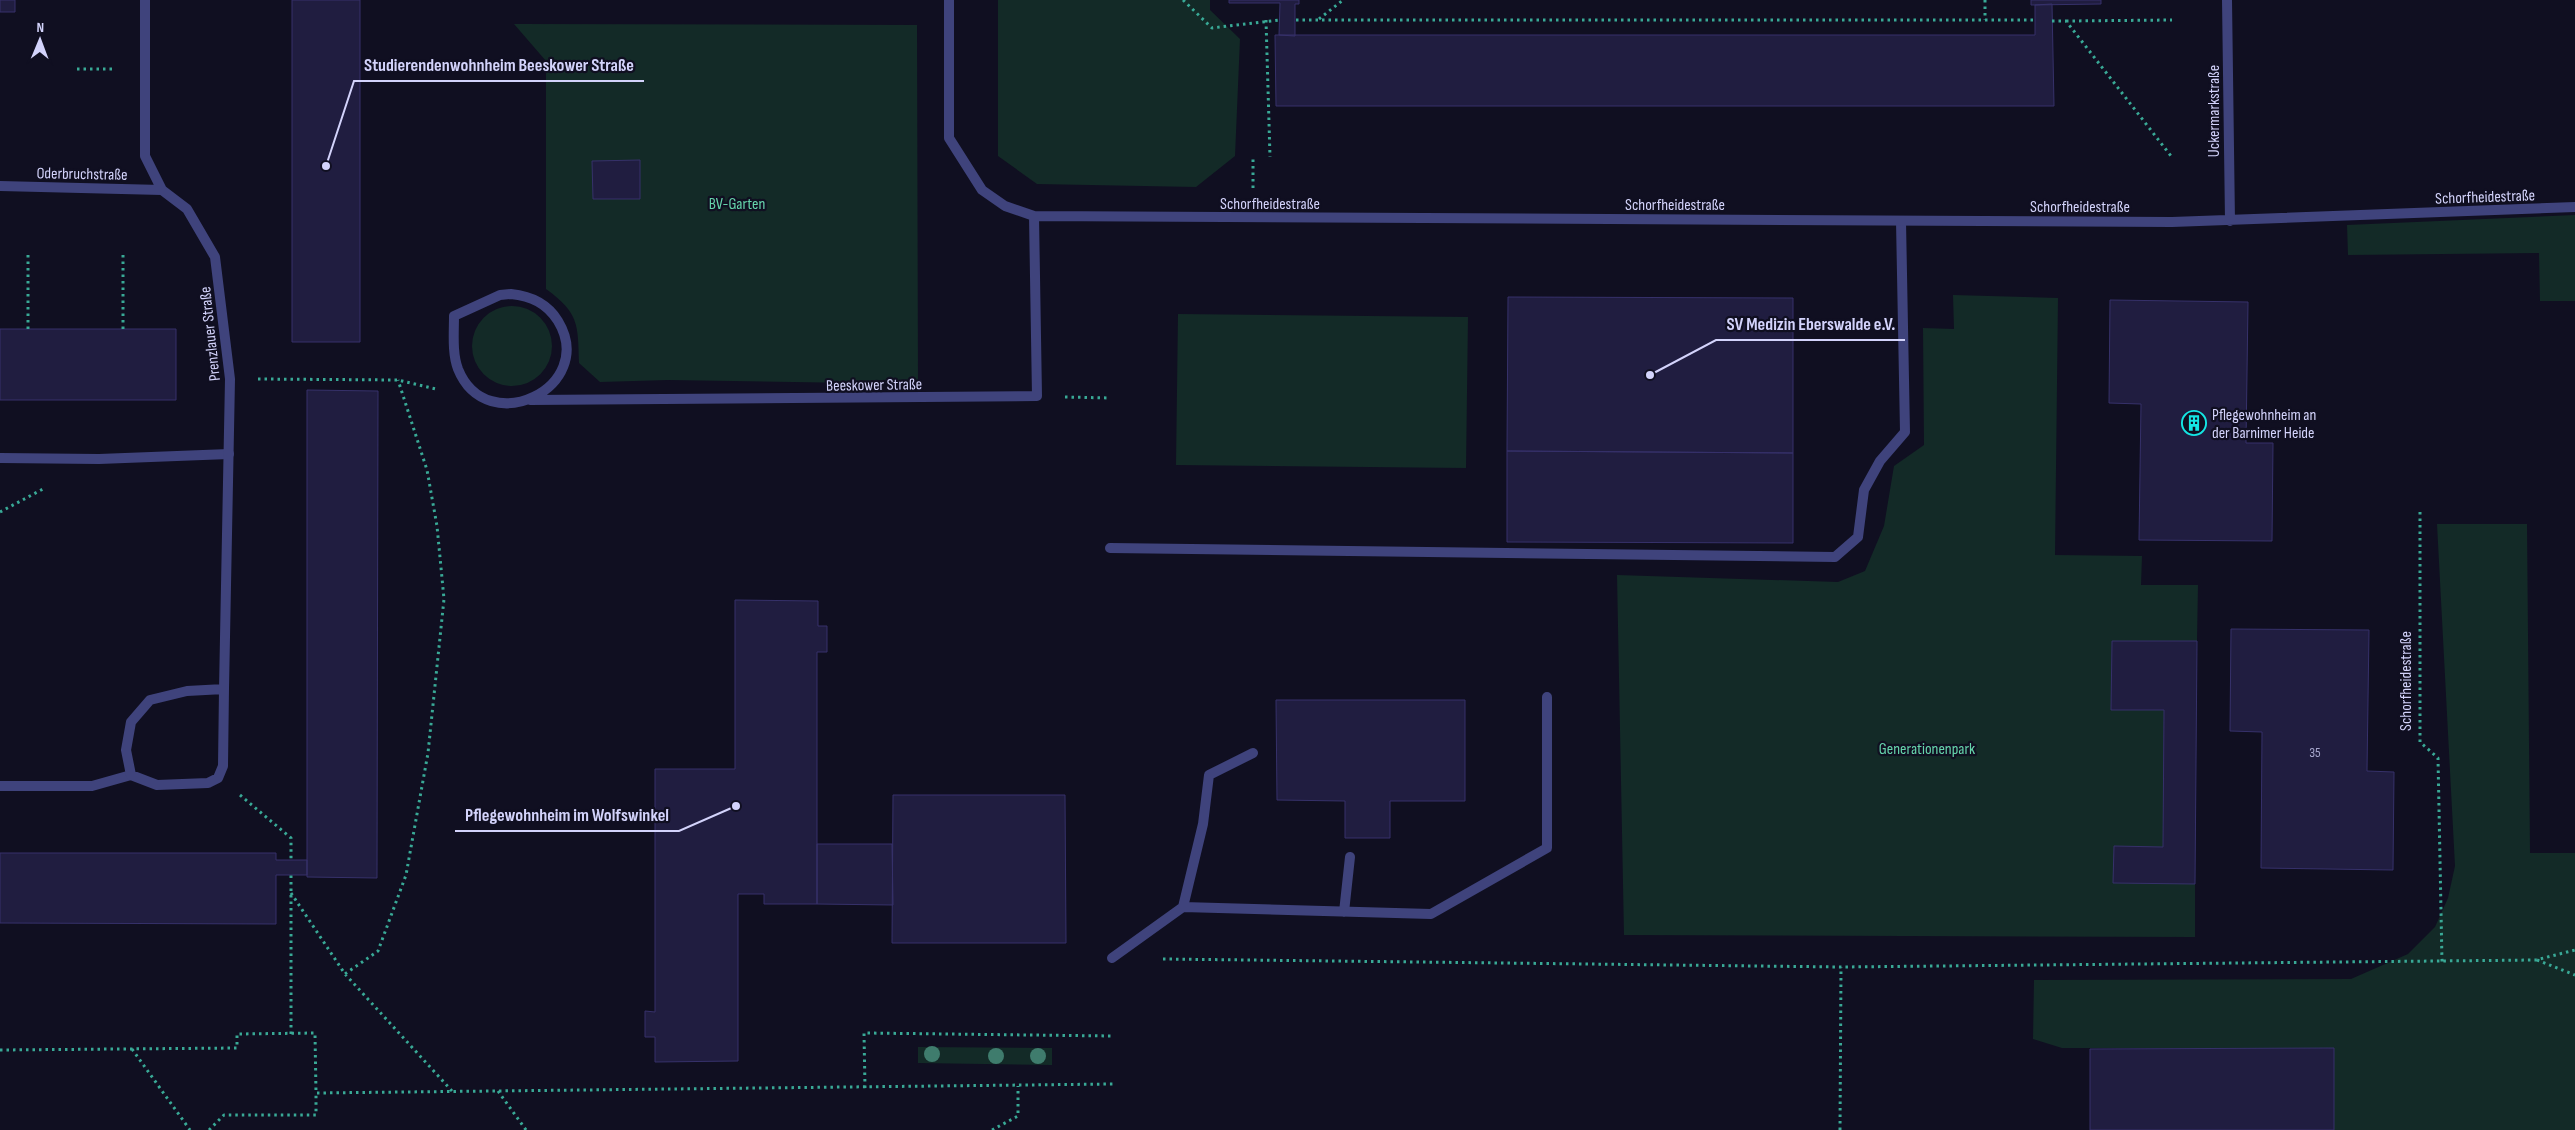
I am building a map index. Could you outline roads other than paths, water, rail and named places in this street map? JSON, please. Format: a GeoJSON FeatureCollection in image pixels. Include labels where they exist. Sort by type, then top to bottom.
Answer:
{"type":"FeatureCollection","features":[{"type":"Feature","properties":{"kind":"street","name":"Prenzlauer Straße"},"geometry":{"type":"LineString","coordinates":[[130,775],[157,785],[208,782],[218,778],[223,766],[230,379],[215,258],[187,209],[162,190],[145,156],[145,0]]}},
{"type":"Feature","properties":{"kind":"street","name":"Schorfheidestraße"},"geometry":{"type":"LineString","coordinates":[[950,0],[949,138],[982,190],[1005,206],[1034,216],[2230,221],[2575,207]]}},
{"type":"Feature","properties":{"kind":"street","name":"Uckermarkstraße"},"geometry":{"type":"LineString","coordinates":[[2228,0],[2230,221]]}},
{"type":"Feature","properties":{"kind":"street","name":"Oderbruchstraße"},"geometry":{"type":"LineString","coordinates":[[0,186],[162,190]]}},
{"type":"Feature","properties":{"kind":"street","name":"Beeskower Straße"},"geometry":{"type":"LineString","coordinates":[[530,400],[540,395],[552,384],[565,360],[565,338],[562,328],[550,310],[532,298],[511,294],[500,295],[454,316],[455,358],[458,369],[470,387],[488,399],[498,402],[520,403],[530,400],[780,400],[1037,396],[1034,216]]}},
{"type":"Feature","properties":{"kind":"street"},"geometry":{"type":"LineString","coordinates":[[1110,548],[1835,557],[1858,537],[1864,490],[1880,461],[1905,432],[1901,221]]}},
{"type":"Feature","properties":{"kind":"street"},"geometry":{"type":"LineString","coordinates":[[0,458],[99,459],[229,454]]}},
{"type":"Feature","properties":{"kind":"street"},"geometry":{"type":"LineString","coordinates":[[0,786],[92,786],[130,775],[126,750],[131,722],[150,700],[188,691],[224,689]]}},
{"type":"Feature","properties":{"kind":"street"},"geometry":{"type":"LineString","coordinates":[[1112,958],[1184,907],[1431,914],[1547,848],[1547,697]]}},
{"type":"Feature","properties":{"kind":"street"},"geometry":{"type":"LineString","coordinates":[[1184,907],[1203,824],[1209,775],[1253,753]]}},
{"type":"Feature","properties":{"kind":"street"},"geometry":{"type":"LineString","coordinates":[[1344,912],[1350,857]]}},
{"type":"Feature","properties":{"kind":"place","name":"Studierendenwohnheim Beeskower Straße"},"geometry":{"type":"Point","coordinates":[326,166]}},
{"type":"Feature","properties":{"kind":"place","name":"SV Medizin Eberswalde e.V."},"geometry":{"type":"Point","coordinates":[1650,375]}},
{"type":"Feature","properties":{"kind":"place","name":"Pflegewohnheim an der Barnimer Heide"},"geometry":{"type":"Point","coordinates":[2194,423]}},
{"type":"Feature","properties":{"kind":"place","name":"Pflegewohnheim im Wolfswinkel"},"geometry":{"type":"Point","coordinates":[736,806]}},
{"type":"Feature","properties":{"kind":"park label","name":"BV-Garten"},"geometry":{"type":"Point","coordinates":[737,203]}},
{"type":"Feature","properties":{"kind":"park label","name":"Generationenpark"},"geometry":{"type":"Point","coordinates":[1927,748]}}]}
